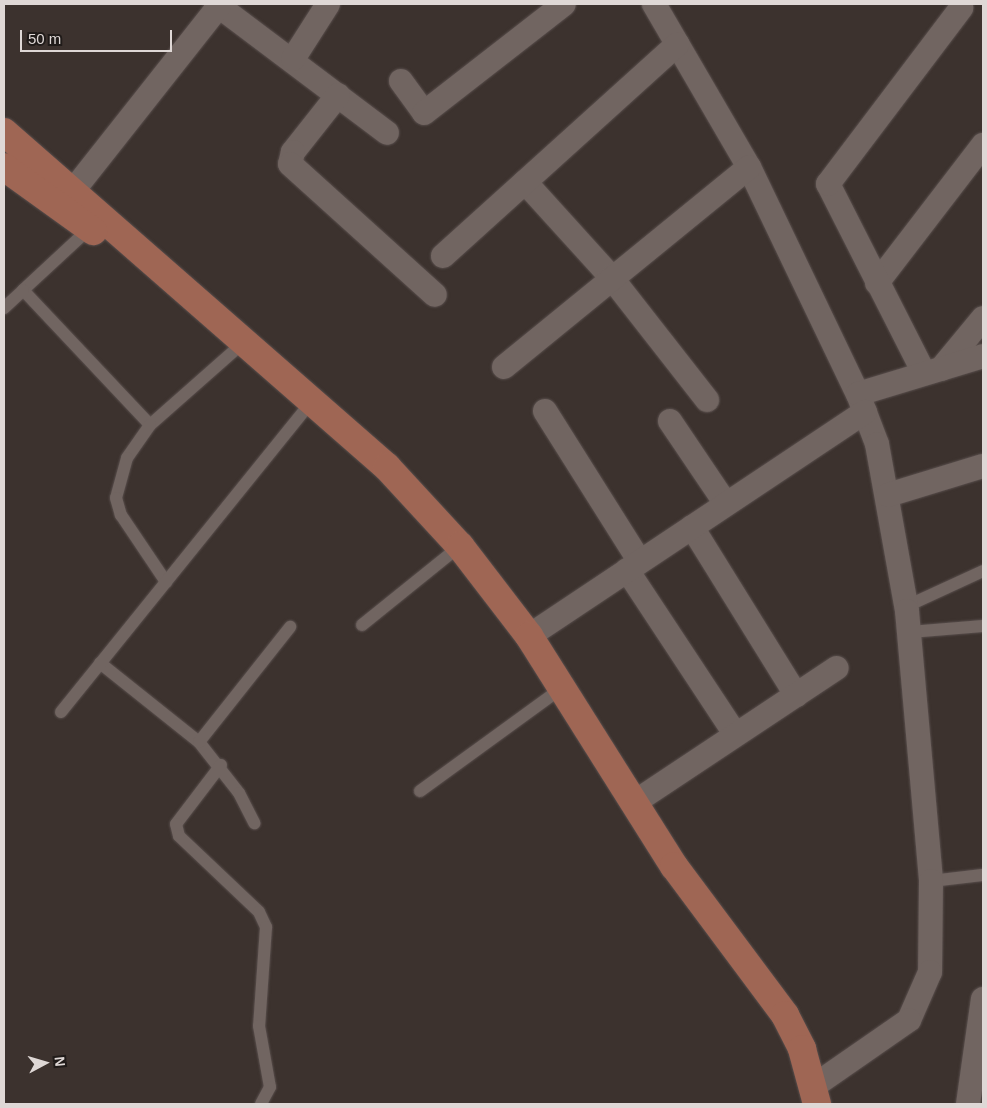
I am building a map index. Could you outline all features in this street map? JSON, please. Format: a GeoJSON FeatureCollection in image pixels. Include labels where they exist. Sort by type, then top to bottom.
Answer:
{"type":"FeatureCollection","features":[{"type":"Feature","properties":{"kind":"main road"},"geometry":{"type":"LineString","coordinates":[[4,132],[66,200],[145,259],[244,342],[386,467],[460,546],[529,636],[674,866],[785,1015],[816,1095]]}},
{"type":"Feature","properties":{"kind":"main road"},"geometry":{"type":"LineString","coordinates":[[4,167],[66,200]]}},
{"type":"Feature","properties":{"kind":"street"},"geometry":{"type":"LineString","coordinates":[[293,59],[328,4]]}},
{"type":"Feature","properties":{"kind":"street"},"geometry":{"type":"LineString","coordinates":[[401,81],[424,113],[564,4]]}},
{"type":"Feature","properties":{"kind":"street"},"geometry":{"type":"LineString","coordinates":[[654,4],[749,166],[862,403],[888,495],[910,632],[931,881],[930,972],[909,1020],[816,1095]]}},
{"type":"Feature","properties":{"kind":"street"},"geometry":{"type":"LineString","coordinates":[[66,200],[218,5],[293,59],[387,133]]}},
{"type":"Feature","properties":{"kind":"street"},"geometry":{"type":"LineString","coordinates":[[932,371],[877,283],[828,184],[961,8]]}},
{"type":"Feature","properties":{"kind":"street"},"geometry":{"type":"LineString","coordinates":[[443,256],[678,44]]}},
{"type":"Feature","properties":{"kind":"street"},"geometry":{"type":"LineString","coordinates":[[338,94],[293,152],[290,164],[436,295]]}},
{"type":"Feature","properties":{"kind":"street"},"geometry":{"type":"LineString","coordinates":[[877,283],[983,145]]}},
{"type":"Feature","properties":{"kind":"street"},"geometry":{"type":"LineString","coordinates":[[504,367],[611,276],[749,166]]}},
{"type":"Feature","properties":{"kind":"street"},"geometry":{"type":"LineString","coordinates":[[524,182],[611,276],[707,400]]}},
{"type":"Feature","properties":{"kind":"street"},"geometry":{"type":"LineString","coordinates":[[932,371],[983,318]]}},
{"type":"Feature","properties":{"kind":"street"},"geometry":{"type":"LineString","coordinates":[[529,636],[726,504],[862,403],[932,371],[983,356]]}},
{"type":"Feature","properties":{"kind":"street"},"geometry":{"type":"LineString","coordinates":[[545,411],[633,566],[735,734]]}},
{"type":"Feature","properties":{"kind":"street"},"geometry":{"type":"LineString","coordinates":[[670,421],[726,504]]}},
{"type":"Feature","properties":{"kind":"street"},"geometry":{"type":"LineString","coordinates":[[888,495],[983,466]]}},
{"type":"Feature","properties":{"kind":"street"},"geometry":{"type":"LineString","coordinates":[[692,527],[796,695]]}},
{"type":"Feature","properties":{"kind":"street"},"geometry":{"type":"LineString","coordinates":[[635,802],[837,668]]}},
{"type":"Feature","properties":{"kind":"street"},"geometry":{"type":"LineString","coordinates":[[968,1104],[979,1074],[983,999]]}},
{"type":"Feature","properties":{"kind":"lane"},"geometry":{"type":"LineString","coordinates":[[4,308],[95,223]]}},
{"type":"Feature","properties":{"kind":"lane"},"geometry":{"type":"LineString","coordinates":[[23,290],[150,425]]}},
{"type":"Feature","properties":{"kind":"lane"},"geometry":{"type":"LineString","coordinates":[[166,582],[121,515],[116,498],[127,458],[150,425],[244,342]]}},
{"type":"Feature","properties":{"kind":"lane"},"geometry":{"type":"LineString","coordinates":[[61,712],[312,401]]}},
{"type":"Feature","properties":{"kind":"lane"},"geometry":{"type":"LineString","coordinates":[[362,625],[460,546]]}},
{"type":"Feature","properties":{"kind":"lane"},"geometry":{"type":"LineString","coordinates":[[906,606],[983,571]]}},
{"type":"Feature","properties":{"kind":"lane"},"geometry":{"type":"LineString","coordinates":[[910,632],[983,626]]}},
{"type":"Feature","properties":{"kind":"lane"},"geometry":{"type":"LineString","coordinates":[[199,742],[290,627]]}},
{"type":"Feature","properties":{"kind":"lane"},"geometry":{"type":"LineString","coordinates":[[100,663],[199,742],[220,764],[254,824]]}},
{"type":"Feature","properties":{"kind":"lane"},"geometry":{"type":"LineString","coordinates":[[420,791],[562,688]]}},
{"type":"Feature","properties":{"kind":"lane"},"geometry":{"type":"LineString","coordinates":[[220,764],[176,824],[179,836],[259,912],[266,927],[259,1026],[270,1087],[261,1104]]}},
{"type":"Feature","properties":{"kind":"lane"},"geometry":{"type":"LineString","coordinates":[[931,881],[983,875]]}}]}
